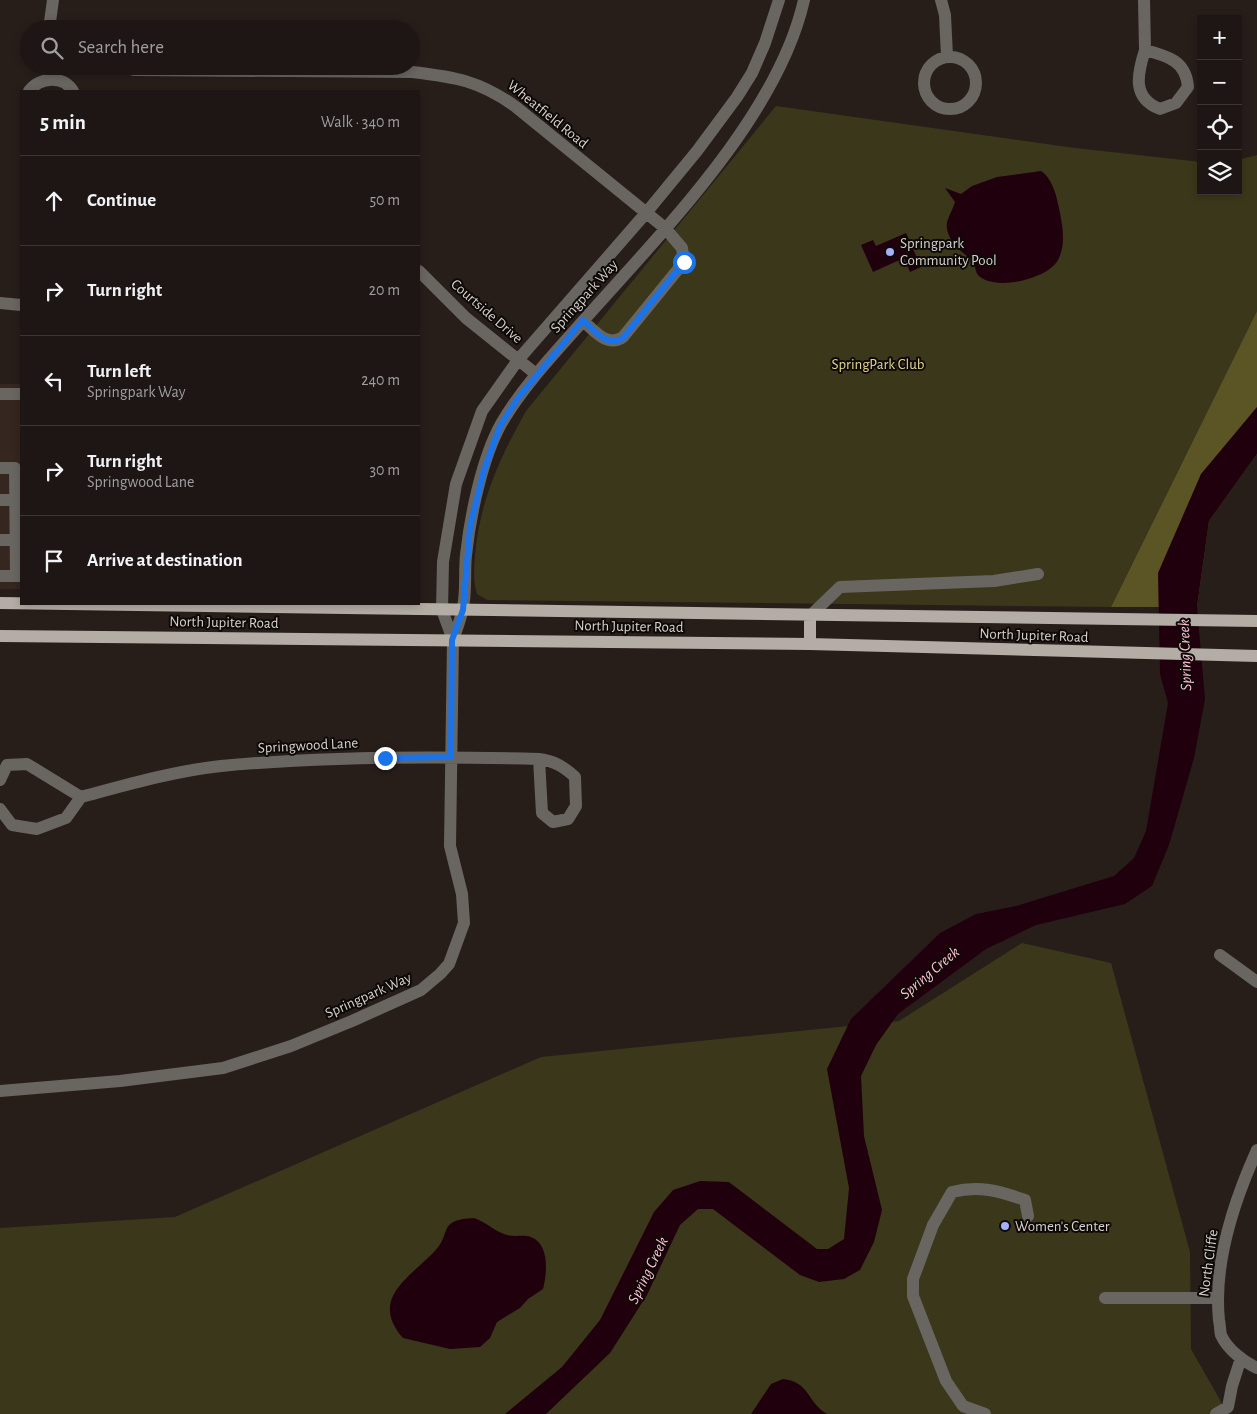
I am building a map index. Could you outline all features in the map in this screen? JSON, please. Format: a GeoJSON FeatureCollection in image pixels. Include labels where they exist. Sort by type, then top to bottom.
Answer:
{"type":"FeatureCollection","features":[{"type":"Feature","properties":{"kind":"main road","name":"North Jupiter Road"},"geometry":{"type":"LineString","coordinates":[[0,604],[20,604]]}},
{"type":"Feature","properties":{"kind":"main road","name":"North Jupiter Road"},"geometry":{"type":"LineString","coordinates":[[144,605],[1104,620],[1257,620]]}},
{"type":"Feature","properties":{"kind":"main road"},"geometry":{"type":"LineString","coordinates":[[810,616],[810,644]]}},
{"type":"Feature","properties":{"kind":"main road","name":"North Jupiter Road"},"geometry":{"type":"LineString","coordinates":[[0,636],[810,644],[1257,656]]}},
{"type":"Feature","properties":{"kind":"street"},"geometry":{"type":"LineString","coordinates":[[50,20],[53,0]]}},
{"type":"Feature","properties":{"kind":"street","name":"Springpark Way"},"geometry":{"type":"LineString","coordinates":[[0,1091],[135,1079],[223,1068],[291,1046],[409,996],[431,982],[449,964],[464,923],[462,894],[450,846],[452,640],[442,610],[443,562],[449,515],[463,459],[482,411],[518,360],[698,151],[737,97],[752,73],[765,43],[779,0]]}},
{"type":"Feature","properties":{"kind":"street","name":"Springpark Way"},"geometry":{"type":"LineString","coordinates":[[452,640],[463,610],[470,527],[484,470],[500,426],[536,374],[665,228],[735,140],[772,83],[791,43],[804,0]]}},
{"type":"Feature","properties":{"kind":"street"},"geometry":{"type":"LineString","coordinates":[[941,0],[945,16],[947,56]]}},
{"type":"Feature","properties":{"kind":"street"},"geometry":{"type":"LineString","coordinates":[[1144,0],[1145,50],[1138,77],[1140,91],[1147,104],[1160,109],[1176,103],[1188,87],[1187,77],[1181,65],[1168,56],[1145,50]]}},
{"type":"Feature","properties":{"kind":"street"},"geometry":{"type":"LineString","coordinates":[[947,56],[960,58],[970,66],[976,77],[975,90],[969,101],[958,108],[946,109],[934,104],[926,94],[923,82],[926,70],[935,60],[947,56]]}},
{"type":"Feature","properties":{"kind":"street","name":"Wheatfield Road"},"geometry":{"type":"LineString","coordinates":[[420,73],[441,75],[491,90],[516,107],[665,228],[682,248],[684,262],[623,338],[616,342],[607,341],[583,320]]}},
{"type":"Feature","properties":{"kind":"street"},"geometry":{"type":"LineString","coordinates":[[46,75],[46,80]]}},
{"type":"Feature","properties":{"kind":"street"},"geometry":{"type":"LineString","coordinates":[[30,90],[34,85],[46,80],[59,80],[72,90]]}},
{"type":"Feature","properties":{"kind":"street","name":"Courtside Drive"},"geometry":{"type":"LineString","coordinates":[[420,272],[466,318],[536,374]]}},
{"type":"Feature","properties":{"kind":"street"},"geometry":{"type":"LineString","coordinates":[[0,303],[20,305]]}},
{"type":"Feature","properties":{"kind":"street"},"geometry":{"type":"LineString","coordinates":[[0,394],[20,394]]}},
{"type":"Feature","properties":{"kind":"street"},"geometry":{"type":"LineString","coordinates":[[0,468],[16,468],[16,540],[19,576],[0,576]]}},
{"type":"Feature","properties":{"kind":"street"},"geometry":{"type":"LineString","coordinates":[[0,500],[16,500]]}},
{"type":"Feature","properties":{"kind":"street"},"geometry":{"type":"LineString","coordinates":[[0,540],[16,540]]}},
{"type":"Feature","properties":{"kind":"street"},"geometry":{"type":"LineString","coordinates":[[810,616],[840,586],[984,581],[1038,574]]}},
{"type":"Feature","properties":{"kind":"street","name":"Springwood Lane"},"geometry":{"type":"LineString","coordinates":[[81,797],[138,782],[220,766],[385,758],[539,759],[551,761],[564,767],[575,777],[576,806],[568,819],[553,822],[542,813],[539,759]]}},
{"type":"Feature","properties":{"kind":"street"},"geometry":{"type":"LineString","coordinates":[[0,780],[7,765],[27,764],[81,797],[66,818],[37,829],[12,825],[0,809]]}},
{"type":"Feature","properties":{"kind":"street"},"geometry":{"type":"LineString","coordinates":[[1220,955],[1257,982]]}},
{"type":"Feature","properties":{"kind":"street","name":"North Cliffe"},"geometry":{"type":"LineString","coordinates":[[1257,1150],[1242,1184],[1228,1235],[1219,1281],[1218,1298],[1221,1335],[1233,1351],[1257,1368]]}},
{"type":"Feature","properties":{"kind":"street"},"geometry":{"type":"LineString","coordinates":[[985,1414],[963,1406],[946,1381],[913,1296],[913,1279],[933,1225],[952,1192],[969,1188],[992,1189],[1025,1200],[1028,1216]]}},
{"type":"Feature","properties":{"kind":"street"},"geometry":{"type":"LineString","coordinates":[[1104,1298],[1218,1298]]}},
{"type":"Feature","properties":{"kind":"street"},"geometry":{"type":"LineString","coordinates":[[1216,1414],[1228,1407],[1232,1386],[1241,1358]]}},
{"type":"Feature","properties":{"kind":"shaded area"},"geometry":{"type":"Polygon","coordinates":[[[1257,311],[1257,454],[1209,521],[1197,607],[1111,607],[1257,311]]]}},
{"type":"Feature","properties":{"kind":"shaded area"},"geometry":{"type":"Polygon","coordinates":[[[0,384],[20,384],[20,589],[0,589],[0,384]]]}},
{"type":"Feature","properties":{"kind":"green space","name":"SpringPark Club"},"geometry":{"type":"Polygon","coordinates":[[[776,106],[1075,148],[1197,162],[1197,195],[1242,195],[1242,159],[1257,155],[1257,311],[1111,607],[487,600],[477,594],[474,580],[477,536],[486,499],[499,463],[526,411],[776,106]]]}},
{"type":"Feature","properties":{"kind":"green space"},"geometry":{"type":"Polygon","coordinates":[[[1022,943],[1111,963],[1190,1252],[1191,1349],[1228,1414],[0,1414],[0,1228],[175,1217],[541,1057],[899,1021],[1022,943]]]}},
{"type":"Feature","properties":{"kind":"water"},"geometry":{"type":"Polygon","coordinates":[[[1041,171],[1048,177],[1056,195],[1061,218],[1063,240],[1058,260],[1044,273],[1033,278],[1008,283],[986,280],[978,275],[974,260],[964,254],[954,244],[948,233],[947,222],[955,202],[945,188],[961,194],[972,186],[997,177],[1041,171]]]}},
{"type":"Feature","properties":{"kind":"water","name":"Springpark Community Pool"},"geometry":{"type":"Polygon","coordinates":[[[906,233],[921,267],[910,272],[904,258],[873,272],[861,245],[873,240],[876,246],[906,233]]]}},
{"type":"Feature","properties":{"kind":"water","name":"Spring Creek"},"geometry":{"type":"Polygon","coordinates":[[[1257,407],[1257,454],[1209,521],[1197,607],[1205,699],[1194,758],[1169,845],[1152,886],[1125,904],[1036,925],[986,949],[898,1014],[876,1045],[861,1076],[864,1136],[882,1210],[874,1242],[860,1270],[844,1279],[819,1282],[800,1275],[713,1209],[698,1209],[680,1225],[647,1295],[610,1353],[546,1414],[505,1414],[562,1367],[600,1320],[654,1212],[673,1190],[700,1181],[729,1182],[817,1249],[828,1249],[844,1239],[849,1188],[827,1069],[851,1019],[940,933],[976,914],[1016,906],[1114,876],[1134,858],[1146,831],[1168,703],[1160,674],[1158,573],[1201,474],[1257,407]]]}},
{"type":"Feature","properties":{"kind":"water"},"geometry":{"type":"Polygon","coordinates":[[[474,1218],[504,1234],[528,1236],[537,1241],[546,1260],[543,1289],[528,1299],[520,1308],[497,1322],[490,1338],[480,1347],[450,1349],[403,1338],[394,1324],[390,1312],[391,1301],[396,1290],[440,1245],[447,1229],[454,1221],[474,1218]]]}},
{"type":"Feature","properties":{"kind":"water"},"geometry":{"type":"Polygon","coordinates":[[[783,1379],[798,1384],[820,1409],[827,1414],[751,1414],[771,1384],[783,1379]]]}},
{"type":"Feature","properties":{"kind":"place","name":"Springpark Community Pool"},"geometry":{"type":"Point","coordinates":[890,252]}},
{"type":"Feature","properties":{"kind":"place","name":"Women's Center"},"geometry":{"type":"Point","coordinates":[1005,1226]}},
{"type":"Feature","properties":{"kind":"route"},"geometry":{"type":"LineString","coordinates":[[385,758],[451,757],[452,640],[463,610],[464,577],[470,527],[484,470],[500,426],[536,374],[583,320],[607,341],[616,342],[623,338],[684,262]]}}]}
